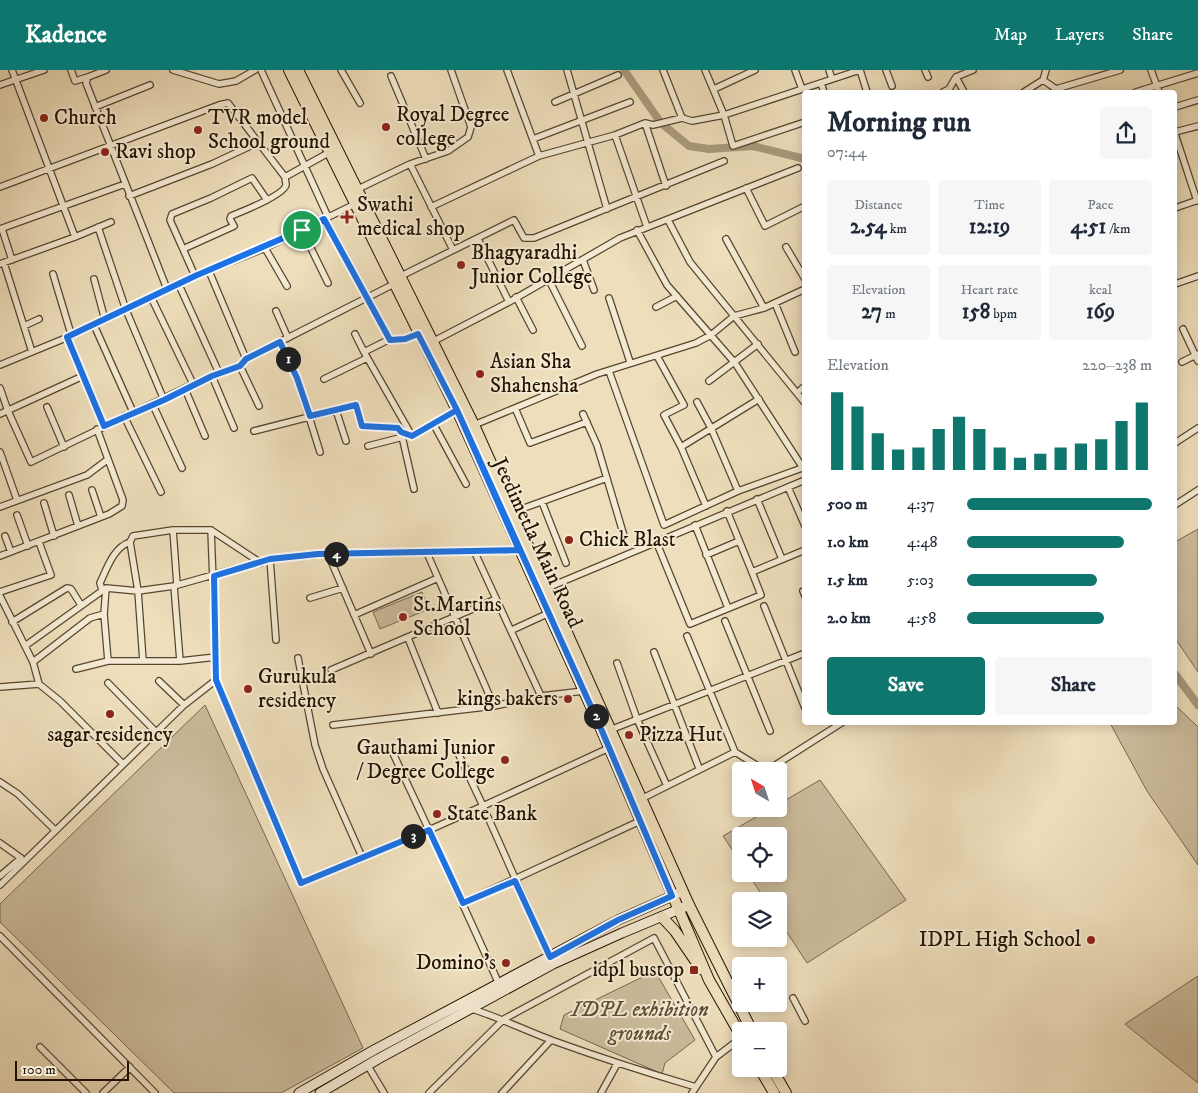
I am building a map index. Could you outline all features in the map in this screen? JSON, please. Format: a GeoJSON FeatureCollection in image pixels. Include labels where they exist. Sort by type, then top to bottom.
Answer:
{"type":"FeatureCollection","features":[{"type":"Feature","properties":{"kind":"main road","name":"Jeedimetla Main Road"},"geometry":{"type":"LineString","coordinates":[[289,70],[355,204],[434,341],[474,425],[547,588],[584,691],[678,911],[709,980],[733,1022]]}},
{"type":"Feature","properties":{"kind":"main road","name":"Jeedimetla Main Road"},"geometry":{"type":"LineString","coordinates":[[298,70],[358,189],[398,280],[418,334],[457,410],[519,550],[549,613],[562,631],[610,730],[689,905],[748,1022]]}},
{"type":"Feature","properties":{"kind":"main road"},"geometry":{"type":"LineString","coordinates":[[662,917],[672,927],[688,954],[709,980]]}},
{"type":"Feature","properties":{"kind":"main road"},"geometry":{"type":"LineString","coordinates":[[765,1077],[774,1093]]}},
{"type":"Feature","properties":{"kind":"main road"},"geometry":{"type":"LineString","coordinates":[[777,1077],[786,1093]]}},
{"type":"Feature","properties":{"kind":"street"},"geometry":{"type":"LineString","coordinates":[[12,70],[76,237]]}},
{"type":"Feature","properties":{"kind":"street"},"geometry":{"type":"LineString","coordinates":[[0,85],[44,70]]}},
{"type":"Feature","properties":{"kind":"street"},"geometry":{"type":"LineString","coordinates":[[71,70],[75,81],[106,70]]}},
{"type":"Feature","properties":{"kind":"street"},"geometry":{"type":"LineString","coordinates":[[173,70],[220,84],[236,81],[255,70]]}},
{"type":"Feature","properties":{"kind":"street"},"geometry":{"type":"LineString","coordinates":[[261,70],[326,218],[390,340]]}},
{"type":"Feature","properties":{"kind":"street"},"geometry":{"type":"LineString","coordinates":[[341,70],[360,103]]}},
{"type":"Feature","properties":{"kind":"street"},"geometry":{"type":"LineString","coordinates":[[358,189],[410,164],[448,151],[464,141],[470,133],[470,127],[451,70]]}},
{"type":"Feature","properties":{"kind":"street"},"geometry":{"type":"LineString","coordinates":[[507,70],[539,156]]}},
{"type":"Feature","properties":{"kind":"street"},"geometry":{"type":"LineString","coordinates":[[663,70],[682,118]]}},
{"type":"Feature","properties":{"kind":"street"},"geometry":{"type":"LineString","coordinates":[[705,70],[724,115],[733,146],[802,123]]}},
{"type":"Feature","properties":{"kind":"street"},"geometry":{"type":"LineString","coordinates":[[714,89],[756,70]]}},
{"type":"Feature","properties":{"kind":"street"},"geometry":{"type":"LineString","coordinates":[[795,70],[802,89]]}},
{"type":"Feature","properties":{"kind":"street"},"geometry":{"type":"LineString","coordinates":[[829,70],[832,79]]}},
{"type":"Feature","properties":{"kind":"street"},"geometry":{"type":"LineString","coordinates":[[431,207],[539,156],[615,135],[645,123],[653,125],[682,118],[692,121],[724,115],[860,70],[866,90]]}},
{"type":"Feature","properties":{"kind":"street"},"geometry":{"type":"LineString","coordinates":[[886,70],[892,86]]}},
{"type":"Feature","properties":{"kind":"street"},"geometry":{"type":"LineString","coordinates":[[925,70],[928,77]]}},
{"type":"Feature","properties":{"kind":"street"},"geometry":{"type":"LineString","coordinates":[[956,74],[973,70]]}},
{"type":"Feature","properties":{"kind":"street"},"geometry":{"type":"LineString","coordinates":[[1027,90],[1043,80],[1046,70]]}},
{"type":"Feature","properties":{"kind":"street"},"geometry":{"type":"LineString","coordinates":[[1043,80],[1056,89],[1120,70]]}},
{"type":"Feature","properties":{"kind":"street"},"geometry":{"type":"LineString","coordinates":[[1151,70],[1158,90]]}},
{"type":"Feature","properties":{"kind":"street"},"geometry":{"type":"LineString","coordinates":[[569,71],[574,95],[608,209]]}},
{"type":"Feature","properties":{"kind":"street"},"geometry":{"type":"LineString","coordinates":[[947,90],[956,74]]}},
{"type":"Feature","properties":{"kind":"street"},"geometry":{"type":"LineString","coordinates":[[956,74],[963,90]]}},
{"type":"Feature","properties":{"kind":"street"},"geometry":{"type":"LineString","coordinates":[[1143,90],[1198,74]]}},
{"type":"Feature","properties":{"kind":"street"},"geometry":{"type":"LineString","coordinates":[[555,102],[618,75]]}},
{"type":"Feature","properties":{"kind":"street"},"geometry":{"type":"LineString","coordinates":[[391,76],[426,159]]}},
{"type":"Feature","properties":{"kind":"street"},"geometry":{"type":"LineString","coordinates":[[88,77],[86,83],[166,289]]}},
{"type":"Feature","properties":{"kind":"street"},"geometry":{"type":"LineString","coordinates":[[821,83],[823,90]]}},
{"type":"Feature","properties":{"kind":"street"},"geometry":{"type":"LineString","coordinates":[[95,107],[150,85]]}},
{"type":"Feature","properties":{"kind":"street"},"geometry":{"type":"LineString","coordinates":[[1177,106],[1198,100]]}},
{"type":"Feature","properties":{"kind":"street"},"geometry":{"type":"LineString","coordinates":[[533,139],[630,102]]}},
{"type":"Feature","properties":{"kind":"street"},"geometry":{"type":"LineString","coordinates":[[0,187],[219,104],[228,103],[285,177],[286,185],[267,200],[231,216],[230,219],[234,226],[183,249]]}},
{"type":"Feature","properties":{"kind":"street"},"geometry":{"type":"LineString","coordinates":[[645,123],[666,186]]}},
{"type":"Feature","properties":{"kind":"street"},"geometry":{"type":"LineString","coordinates":[[1177,132],[1198,126]]}},
{"type":"Feature","properties":{"kind":"street"},"geometry":{"type":"LineString","coordinates":[[615,135],[635,198],[647,227]]}},
{"type":"Feature","properties":{"kind":"street"},"geometry":{"type":"LineString","coordinates":[[1177,140],[1198,200],[1177,207]]}},
{"type":"Feature","properties":{"kind":"street"},"geometry":{"type":"LineString","coordinates":[[129,196],[212,164],[259,142]]}},
{"type":"Feature","properties":{"kind":"street"},"geometry":{"type":"LineString","coordinates":[[285,177],[330,152]]}},
{"type":"Feature","properties":{"kind":"street"},"geometry":{"type":"LineString","coordinates":[[1177,160],[1183,159]]}},
{"type":"Feature","properties":{"kind":"street"},"geometry":{"type":"LineString","coordinates":[[0,388],[8,411],[31,462],[124,416],[164,400],[193,384],[240,366],[246,359],[367,298],[453,250],[514,220],[524,238],[534,238],[724,161]]}},
{"type":"Feature","properties":{"kind":"street"},"geometry":{"type":"LineString","coordinates":[[410,164],[453,250]]}},
{"type":"Feature","properties":{"kind":"street"},"geometry":{"type":"LineString","coordinates":[[434,341],[509,302],[548,278],[583,260],[601,247],[637,230],[668,220],[798,168]]}},
{"type":"Feature","properties":{"kind":"street"},"geometry":{"type":"LineString","coordinates":[[195,276],[170,220],[172,214],[252,178],[267,200]]}},
{"type":"Feature","properties":{"kind":"street"},"geometry":{"type":"LineString","coordinates":[[12,260],[1,229],[125,184]]}},
{"type":"Feature","properties":{"kind":"street"},"geometry":{"type":"LineString","coordinates":[[746,188],[765,226],[802,208]]}},
{"type":"Feature","properties":{"kind":"street"},"geometry":{"type":"LineString","coordinates":[[0,365],[105,320],[195,276],[265,248],[355,204]]}},
{"type":"Feature","properties":{"kind":"street"},"geometry":{"type":"LineString","coordinates":[[668,220],[690,262],[802,398]]}},
{"type":"Feature","properties":{"kind":"street"},"geometry":{"type":"LineString","coordinates":[[32,352],[2,263],[76,237],[111,222]]}},
{"type":"Feature","properties":{"kind":"street"},"geometry":{"type":"LineString","coordinates":[[98,227],[126,310],[164,400]]}},
{"type":"Feature","properties":{"kind":"street"},"geometry":{"type":"LineString","coordinates":[[302,230],[328,283]]}},
{"type":"Feature","properties":{"kind":"street"},"geometry":{"type":"LineString","coordinates":[[637,230],[660,275],[735,363],[802,465]]}},
{"type":"Feature","properties":{"kind":"street"},"geometry":{"type":"LineString","coordinates":[[478,239],[509,302]]}},
{"type":"Feature","properties":{"kind":"street"},"geometry":{"type":"LineString","coordinates":[[726,239],[764,308]]}},
{"type":"Feature","properties":{"kind":"street"},"geometry":{"type":"LineString","coordinates":[[786,247],[802,274]]}},
{"type":"Feature","properties":{"kind":"street"},"geometry":{"type":"LineString","coordinates":[[265,248],[286,286]]}},
{"type":"Feature","properties":{"kind":"street"},"geometry":{"type":"LineString","coordinates":[[583,260],[594,290]]}},
{"type":"Feature","properties":{"kind":"street"},"geometry":{"type":"LineString","coordinates":[[209,271],[246,359]]}},
{"type":"Feature","properties":{"kind":"street"},"geometry":{"type":"LineString","coordinates":[[53,274],[69,336],[104,426]]}},
{"type":"Feature","properties":{"kind":"street"},"geometry":{"type":"LineString","coordinates":[[1177,283],[1198,276]]}},
{"type":"Feature","properties":{"kind":"street"},"geometry":{"type":"LineString","coordinates":[[548,278],[582,346]]}},
{"type":"Feature","properties":{"kind":"street"},"geometry":{"type":"LineString","coordinates":[[94,279],[105,320]]}},
{"type":"Feature","properties":{"kind":"street"},"geometry":{"type":"LineString","coordinates":[[179,285],[219,373]]}},
{"type":"Feature","properties":{"kind":"street"},"geometry":{"type":"LineString","coordinates":[[474,425],[630,362],[696,344],[711,335],[734,316],[764,308],[802,290]]}},
{"type":"Feature","properties":{"kind":"street"},"geometry":{"type":"LineString","coordinates":[[656,307],[677,296]]}},
{"type":"Feature","properties":{"kind":"street"},"geometry":{"type":"LineString","coordinates":[[151,297],[193,384]]}},
{"type":"Feature","properties":{"kind":"street"},"geometry":{"type":"LineString","coordinates":[[516,297],[533,330]]}},
{"type":"Feature","properties":{"kind":"street"},"geometry":{"type":"LineString","coordinates":[[609,298],[630,362]]}},
{"type":"Feature","properties":{"kind":"street"},"geometry":{"type":"LineString","coordinates":[[774,304],[795,352]]}},
{"type":"Feature","properties":{"kind":"street"},"geometry":{"type":"LineString","coordinates":[[276,311],[288,338]]}},
{"type":"Feature","properties":{"kind":"street"},"geometry":{"type":"LineString","coordinates":[[24,326],[40,319]]}},
{"type":"Feature","properties":{"kind":"street"},"geometry":{"type":"LineString","coordinates":[[94,325],[133,412]]}},
{"type":"Feature","properties":{"kind":"street"},"geometry":{"type":"LineString","coordinates":[[1182,362],[1197,357],[1183,329]]}},
{"type":"Feature","properties":{"kind":"street"},"geometry":{"type":"LineString","coordinates":[[355,334],[412,436]]}},
{"type":"Feature","properties":{"kind":"street"},"geometry":{"type":"LineString","coordinates":[[324,380],[390,340],[405,339],[418,334]]}},
{"type":"Feature","properties":{"kind":"street"},"geometry":{"type":"LineString","coordinates":[[280,342],[297,378],[320,452]]}},
{"type":"Feature","properties":{"kind":"street"},"geometry":{"type":"LineString","coordinates":[[709,381],[758,344]]}},
{"type":"Feature","properties":{"kind":"street"},"geometry":{"type":"LineString","coordinates":[[657,356],[684,405],[664,415],[681,447],[706,506]]}},
{"type":"Feature","properties":{"kind":"street"},"geometry":{"type":"LineString","coordinates":[[240,366],[259,406]]}},
{"type":"Feature","properties":{"kind":"street"},"geometry":{"type":"LineString","coordinates":[[609,371],[664,524],[738,491],[802,469]]}},
{"type":"Feature","properties":{"kind":"street"},"geometry":{"type":"LineString","coordinates":[[0,414],[83,376]]}},
{"type":"Feature","properties":{"kind":"street"},"geometry":{"type":"LineString","coordinates":[[212,376],[234,428]]}},
{"type":"Feature","properties":{"kind":"street"},"geometry":{"type":"LineString","coordinates":[[185,389],[204,436]]}},
{"type":"Feature","properties":{"kind":"street"},"geometry":{"type":"LineString","coordinates":[[798,392],[802,389]]}},
{"type":"Feature","properties":{"kind":"street"},"geometry":{"type":"LineString","coordinates":[[681,447],[759,399]]}},
{"type":"Feature","properties":{"kind":"street"},"geometry":{"type":"LineString","coordinates":[[697,402],[711,428],[738,491]]}},
{"type":"Feature","properties":{"kind":"street"},"geometry":{"type":"LineString","coordinates":[[153,405],[182,468]]}},
{"type":"Feature","properties":{"kind":"street"},"geometry":{"type":"LineString","coordinates":[[254,431],[356,405],[362,426],[398,428],[402,435],[414,489]]}},
{"type":"Feature","properties":{"kind":"street"},"geometry":{"type":"LineString","coordinates":[[47,407],[64,447]]}},
{"type":"Feature","properties":{"kind":"street"},"geometry":{"type":"LineString","coordinates":[[515,408],[530,443],[587,422]]}},
{"type":"Feature","properties":{"kind":"street"},"geometry":{"type":"LineString","coordinates":[[336,410],[346,441]]}},
{"type":"Feature","properties":{"kind":"street"},"geometry":{"type":"LineString","coordinates":[[368,446],[402,435],[412,436],[457,410]]}},
{"type":"Feature","properties":{"kind":"street"},"geometry":{"type":"LineString","coordinates":[[583,414],[607,478],[624,536]]}},
{"type":"Feature","properties":{"kind":"street"},"geometry":{"type":"LineString","coordinates":[[124,416],[161,492]]}},
{"type":"Feature","properties":{"kind":"street"},"geometry":{"type":"LineString","coordinates":[[434,425],[466,484]]}},
{"type":"Feature","properties":{"kind":"street"},"geometry":{"type":"LineString","coordinates":[[1177,442],[1198,428]]}},
{"type":"Feature","properties":{"kind":"street"},"geometry":{"type":"LineString","coordinates":[[0,556],[101,517],[123,504],[97,430]]}},
{"type":"Feature","properties":{"kind":"street"},"geometry":{"type":"LineString","coordinates":[[0,452],[17,500]]}},
{"type":"Feature","properties":{"kind":"street"},"geometry":{"type":"LineString","coordinates":[[0,508],[87,475],[108,460]]}},
{"type":"Feature","properties":{"kind":"street"},"geometry":{"type":"LineString","coordinates":[[513,512],[607,478]]}},
{"type":"Feature","properties":{"kind":"street"},"geometry":{"type":"LineString","coordinates":[[547,588],[727,511],[802,481]]}},
{"type":"Feature","properties":{"kind":"street"},"geometry":{"type":"LineString","coordinates":[[788,487],[802,519]]}},
{"type":"Feature","properties":{"kind":"street"},"geometry":{"type":"LineString","coordinates":[[92,490],[101,517]]}},
{"type":"Feature","properties":{"kind":"street"},"geometry":{"type":"LineString","coordinates":[[1177,504],[1198,490]]}},
{"type":"Feature","properties":{"kind":"street"},"geometry":{"type":"LineString","coordinates":[[69,495],[78,526]]}},
{"type":"Feature","properties":{"kind":"street"},"geometry":{"type":"LineString","coordinates":[[757,499],[782,559]]}},
{"type":"Feature","properties":{"kind":"street"},"geometry":{"type":"LineString","coordinates":[[542,502],[566,563]]}},
{"type":"Feature","properties":{"kind":"street"},"geometry":{"type":"LineString","coordinates":[[44,503],[54,536]]}},
{"type":"Feature","properties":{"kind":"street"},"geometry":{"type":"LineString","coordinates":[[656,541],[690,624],[761,595],[727,511]]}},
{"type":"Feature","properties":{"kind":"street"},"geometry":{"type":"LineString","coordinates":[[17,515],[28,546]]}},
{"type":"Feature","properties":{"kind":"street"},"geometry":{"type":"LineString","coordinates":[[695,525],[728,608]]}},
{"type":"Feature","properties":{"kind":"street"},"geometry":{"type":"LineString","coordinates":[[173,530],[180,661]]}},
{"type":"Feature","properties":{"kind":"street"},"geometry":{"type":"LineString","coordinates":[[108,661],[104,589],[100,583],[118,549],[130,542],[133,536],[173,530],[211,530],[262,563]]}},
{"type":"Feature","properties":{"kind":"street"},"geometry":{"type":"LineString","coordinates":[[211,530],[216,680],[301,883],[429,830],[609,748]]}},
{"type":"Feature","properties":{"kind":"street"},"geometry":{"type":"LineString","coordinates":[[5,536],[11,552]]}},
{"type":"Feature","properties":{"kind":"street"},"geometry":{"type":"LineString","coordinates":[[706,555],[739,541]]}},
{"type":"Feature","properties":{"kind":"street"},"geometry":{"type":"LineString","coordinates":[[0,592],[51,575],[39,542]]}},
{"type":"Feature","properties":{"kind":"street"},"geometry":{"type":"LineString","coordinates":[[130,542],[138,592],[143,661]]}},
{"type":"Feature","properties":{"kind":"street"},"geometry":{"type":"LineString","coordinates":[[25,646],[104,589],[138,592],[176,586],[262,563],[270,559],[328,554],[475,553],[519,550]]}},
{"type":"Feature","properties":{"kind":"street"},"geometry":{"type":"LineString","coordinates":[[752,572],[802,551]]}},
{"type":"Feature","properties":{"kind":"street"},"geometry":{"type":"LineString","coordinates":[[427,553],[494,706]]}},
{"type":"Feature","properties":{"kind":"street"},"geometry":{"type":"LineString","coordinates":[[475,553],[541,696]]}},
{"type":"Feature","properties":{"kind":"street"},"geometry":{"type":"LineString","coordinates":[[328,554],[370,654]]}},
{"type":"Feature","properties":{"kind":"street"},"geometry":{"type":"LineString","coordinates":[[270,559],[276,640]]}},
{"type":"Feature","properties":{"kind":"street"},"geometry":{"type":"LineString","coordinates":[[354,615],[438,578]]}},
{"type":"Feature","properties":{"kind":"street"},"geometry":{"type":"LineString","coordinates":[[12,622],[67,588],[71,589],[82,606]]}},
{"type":"Feature","properties":{"kind":"street"},"geometry":{"type":"LineString","coordinates":[[310,598],[343,588]]}},
{"type":"Feature","properties":{"kind":"street"},"geometry":{"type":"LineString","coordinates":[[0,596],[33,662],[38,684],[61,702],[123,764]]}},
{"type":"Feature","properties":{"kind":"street"},"geometry":{"type":"LineString","coordinates":[[331,670],[496,599]]}},
{"type":"Feature","properties":{"kind":"street"},"geometry":{"type":"LineString","coordinates":[[764,606],[802,701]]}},
{"type":"Feature","properties":{"kind":"street"},"geometry":{"type":"LineString","coordinates":[[512,630],[549,613]]}},
{"type":"Feature","properties":{"kind":"street"},"geometry":{"type":"LineString","coordinates":[[33,662],[90,618],[104,614]]}},
{"type":"Feature","properties":{"kind":"street"},"geometry":{"type":"LineString","coordinates":[[725,621],[770,731]]}},
{"type":"Feature","properties":{"kind":"street"},"geometry":{"type":"LineString","coordinates":[[688,636],[735,752],[766,771],[838,725]]}},
{"type":"Feature","properties":{"kind":"street"},"geometry":{"type":"LineString","coordinates":[[408,638],[438,713]]}},
{"type":"Feature","properties":{"kind":"street"},"geometry":{"type":"LineString","coordinates":[[654,652],[699,768]]}},
{"type":"Feature","properties":{"kind":"street"},"geometry":{"type":"LineString","coordinates":[[610,730],[711,692],[802,654]]}},
{"type":"Feature","properties":{"kind":"street"},"geometry":{"type":"LineString","coordinates":[[76,668],[108,661],[180,661],[216,656]]}},
{"type":"Feature","properties":{"kind":"street"},"geometry":{"type":"LineString","coordinates":[[298,658],[315,746],[323,769],[362,857]]}},
{"type":"Feature","properties":{"kind":"street"},"geometry":{"type":"LineString","coordinates":[[617,663],[637,719],[667,786]]}},
{"type":"Feature","properties":{"kind":"street"},"geometry":{"type":"LineString","coordinates":[[0,885],[184,705],[216,680]]}},
{"type":"Feature","properties":{"kind":"street"},"geometry":{"type":"LineString","coordinates":[[160,681],[184,705]]}},
{"type":"Feature","properties":{"kind":"street"},"geometry":{"type":"LineString","coordinates":[[108,683],[156,732]]}},
{"type":"Feature","properties":{"kind":"street"},"geometry":{"type":"LineString","coordinates":[[0,687],[38,684]]}},
{"type":"Feature","properties":{"kind":"street"},"geometry":{"type":"LineString","coordinates":[[333,725],[494,706],[541,696],[584,691]]}},
{"type":"Feature","properties":{"kind":"street"},"geometry":{"type":"LineString","coordinates":[[391,749],[499,984]]}},
{"type":"Feature","properties":{"kind":"street"},"geometry":{"type":"LineString","coordinates":[[641,799],[699,768],[735,752]]}},
{"type":"Feature","properties":{"kind":"street"},"geometry":{"type":"LineString","coordinates":[[459,755],[550,957]]}},
{"type":"Feature","properties":{"kind":"street"},"geometry":{"type":"LineString","coordinates":[[0,782],[18,794],[56,830]]}},
{"type":"Feature","properties":{"kind":"street"},"geometry":{"type":"LineString","coordinates":[[463,903],[515,881],[640,821]]}},
{"type":"Feature","properties":{"kind":"street"},"geometry":{"type":"LineString","coordinates":[[0,843],[21,858],[0,876]]}},
{"type":"Feature","properties":{"kind":"street"},"geometry":{"type":"LineString","coordinates":[[299,1093],[374,1050],[618,920],[683,891]]}},
{"type":"Feature","properties":{"kind":"street"},"geometry":{"type":"LineString","coordinates":[[320,1093],[553,964],[622,932],[689,905]]}},
{"type":"Feature","properties":{"kind":"street"},"geometry":{"type":"LineString","coordinates":[[0,936],[155,1093]]}},
{"type":"Feature","properties":{"kind":"street"},"geometry":{"type":"LineString","coordinates":[[429,1093],[504,1019],[654,938],[716,1057]]}},
{"type":"Feature","properties":{"kind":"street"},"geometry":{"type":"LineString","coordinates":[[793,998],[805,1021]]}},
{"type":"Feature","properties":{"kind":"street"},"geometry":{"type":"LineString","coordinates":[[472,1009],[504,1019],[551,1040],[617,1064],[696,1087]]}},
{"type":"Feature","properties":{"kind":"street"},"geometry":{"type":"LineString","coordinates":[[502,1093],[551,1040]]}},
{"type":"Feature","properties":{"kind":"street"},"geometry":{"type":"LineString","coordinates":[[692,1093],[716,1057],[732,1044]]}},
{"type":"Feature","properties":{"kind":"street"},"geometry":{"type":"LineString","coordinates":[[40,1047],[86,1093]]}},
{"type":"Feature","properties":{"kind":"street"},"geometry":{"type":"LineString","coordinates":[[602,1093],[617,1064]]}},
{"type":"Feature","properties":{"kind":"street"},"geometry":{"type":"LineString","coordinates":[[368,1066],[384,1093]]}},
{"type":"Feature","properties":{"kind":"street"},"geometry":{"type":"LineString","coordinates":[[103,1093],[130,1067]]}},
{"type":"Feature","properties":{"kind":"green space"},"geometry":{"type":"Polygon","coordinates":[[[1198,529],[1198,672],[1177,641],[1177,541],[1198,529]]]}},
{"type":"Feature","properties":{"kind":"green space"},"geometry":{"type":"Polygon","coordinates":[[[422,592],[429,609],[380,629],[373,612],[422,592]]]}},
{"type":"Feature","properties":{"kind":"green space"},"geometry":{"type":"Polygon","coordinates":[[[205,705],[363,1048],[281,1093],[174,1093],[0,922],[0,904],[205,705]]]}},
{"type":"Feature","properties":{"kind":"green space"},"geometry":{"type":"Polygon","coordinates":[[[1177,707],[1198,727],[1198,865],[1147,791],[1111,725],[1177,725],[1177,707]]]}},
{"type":"Feature","properties":{"kind":"green space"},"geometry":{"type":"Polygon","coordinates":[[[820,780],[906,900],[807,963],[787,932],[787,892],[760,892],[753,882],[787,882],[787,827],[739,827],[754,818],[788,818],[788,799],[820,780]]]}},
{"type":"Feature","properties":{"kind":"green space"},"geometry":{"type":"Polygon","coordinates":[[[732,831],[732,850],[723,836],[732,831]]]}},
{"type":"Feature","properties":{"kind":"green space","name":"IDPL exhibition grounds"},"geometry":{"type":"Polygon","coordinates":[[[655,971],[695,1040],[665,1063],[662,1074],[560,1029],[564,1015],[655,971]]]}},
{"type":"Feature","properties":{"kind":"green space"},"geometry":{"type":"Polygon","coordinates":[[[1198,976],[1198,1083],[1125,1024],[1198,976]]]}},
{"type":"Feature","properties":{"kind":"waterway"},"geometry":{"type":"LineString","coordinates":[[624,70],[661,123],[689,146],[709,149],[753,146],[802,158]]}},
{"type":"Feature","properties":{"kind":"waterway"},"geometry":{"type":"LineString","coordinates":[[1177,677],[1198,705]]}},
{"type":"Feature","properties":{"kind":"place","name":"Church"},"geometry":{"type":"Point","coordinates":[44,118]}},
{"type":"Feature","properties":{"kind":"place","name":"Royal Degree college"},"geometry":{"type":"Point","coordinates":[386,127]}},
{"type":"Feature","properties":{"kind":"place","name":"TVR model School ground"},"geometry":{"type":"Point","coordinates":[198,130]}},
{"type":"Feature","properties":{"kind":"place","name":"Ravi shop"},"geometry":{"type":"Point","coordinates":[105,152]}},
{"type":"Feature","properties":{"kind":"place","name":"Swathi medical shop"},"geometry":{"type":"Point","coordinates":[347,217]}},
{"type":"Feature","properties":{"kind":"place","name":"Bhagyaradhi Junior College"},"geometry":{"type":"Point","coordinates":[461,265]}},
{"type":"Feature","properties":{"kind":"place","name":"Asian Sha Shahensha"},"geometry":{"type":"Point","coordinates":[480,374]}},
{"type":"Feature","properties":{"kind":"place","name":"Chick Blast"},"geometry":{"type":"Point","coordinates":[569,540]}},
{"type":"Feature","properties":{"kind":"place","name":"St.Martins School"},"geometry":{"type":"Point","coordinates":[403,617]}},
{"type":"Feature","properties":{"kind":"place","name":"Gurukula residency"},"geometry":{"type":"Point","coordinates":[248,689]}},
{"type":"Feature","properties":{"kind":"place","name":"kings bakers"},"geometry":{"type":"Point","coordinates":[568,699]}},
{"type":"Feature","properties":{"kind":"place","name":"sagar residency"},"geometry":{"type":"Point","coordinates":[110,714]}},
{"type":"Feature","properties":{"kind":"place","name":"Pizza Hut"},"geometry":{"type":"Point","coordinates":[629,735]}},
{"type":"Feature","properties":{"kind":"place","name":"Gauthami Junior / Degree College"},"geometry":{"type":"Point","coordinates":[505,760]}},
{"type":"Feature","properties":{"kind":"place","name":"State Bank"},"geometry":{"type":"Point","coordinates":[437,814]}},
{"type":"Feature","properties":{"kind":"place","name":"IDPL High School"},"geometry":{"type":"Point","coordinates":[1091,940]}},
{"type":"Feature","properties":{"kind":"place","name":"Domino's"},"geometry":{"type":"Point","coordinates":[506,963]}},
{"type":"Feature","properties":{"kind":"place","name":"idpl bustop"},"geometry":{"type":"Point","coordinates":[694,970]}},
{"type":"Feature","properties":{"kind":"route"},"geometry":{"type":"LineString","coordinates":[[302,230],[265,248],[166,289],[67,337],[104,426],[164,400],[193,384],[240,366],[246,359],[280,342],[297,378],[310,416],[356,405],[362,426],[398,428],[401,432],[412,436],[457,410],[560,636],[672,896],[618,920],[550,957],[515,881],[463,903],[429,830],[301,883],[216,680],[214,576],[262,563],[270,559],[318,554],[475,553],[519,550],[457,410],[418,334],[397,341],[390,340],[324,219],[302,230]]}}]}
